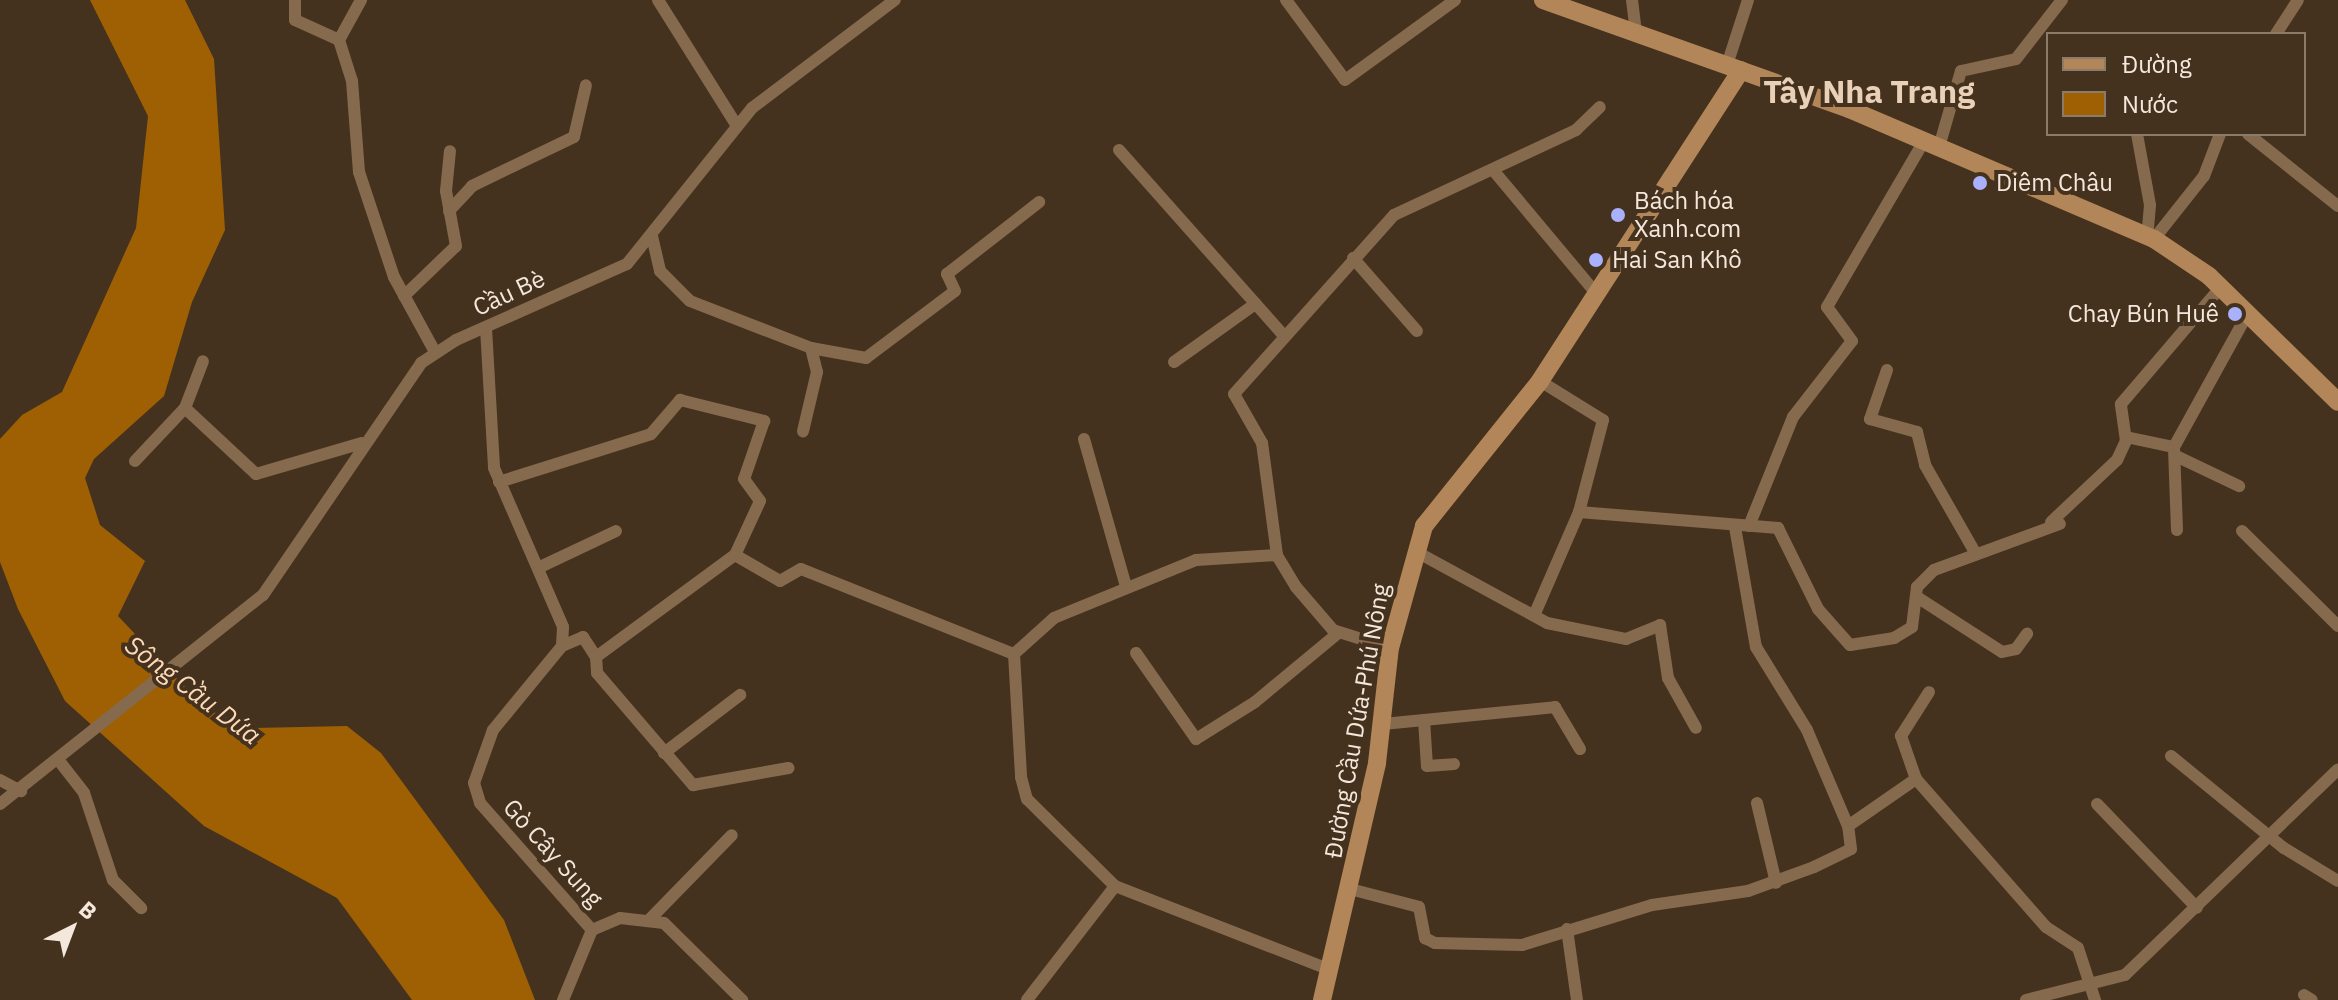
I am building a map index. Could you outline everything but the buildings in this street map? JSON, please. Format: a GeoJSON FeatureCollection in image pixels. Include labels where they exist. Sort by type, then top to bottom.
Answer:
{"type":"FeatureCollection","features":[{"type":"Feature","properties":{"kind":"street"},"geometry":{"type":"LineString","coordinates":[[295,0],[295,20],[339,40]]}},
{"type":"Feature","properties":{"kind":"street"},"geometry":{"type":"LineString","coordinates":[[361,0],[339,40],[352,81],[364,191],[404,296],[435,352]]}},
{"type":"Feature","properties":{"kind":"street"},"geometry":{"type":"LineString","coordinates":[[658,0],[737,126]]}},
{"type":"Feature","properties":{"kind":"street","name":"Cầu Bè"},"geometry":{"type":"LineString","coordinates":[[64,759],[181,666],[277,578],[399,387],[435,352],[617,270],[652,236],[737,126],[767,95],[895,0]]}},
{"type":"Feature","properties":{"kind":"street"},"geometry":{"type":"LineString","coordinates":[[1286,0],[1345,80],[1455,0]]}},
{"type":"Feature","properties":{"kind":"street"},"geometry":{"type":"LineString","coordinates":[[1543,0],[1636,31],[1932,144],[2150,238],[2220,288],[2338,402]]}},
{"type":"Feature","properties":{"kind":"street"},"geometry":{"type":"LineString","coordinates":[[1632,0],[1636,31]]}},
{"type":"Feature","properties":{"kind":"street"},"geometry":{"type":"LineString","coordinates":[[1734,68],[1748,0]]}},
{"type":"Feature","properties":{"kind":"street"},"geometry":{"type":"LineString","coordinates":[[1350,889],[1419,907],[1425,938],[1461,948],[1522,945],[1652,905],[1776,883],[1847,852],[1848,826],[1807,730],[1756,647],[1742,527],[1793,417],[1852,341],[1827,307],[1932,144],[1961,71],[2016,59],[2062,0]]}},
{"type":"Feature","properties":{"kind":"street"},"geometry":{"type":"LineString","coordinates":[[2277,32],[2298,0]]}},
{"type":"Feature","properties":{"kind":"street","name":"Đường Cầu Dứa-Phú Nông"},"geometry":{"type":"LineString","coordinates":[[1322,1000],[1350,889],[1383,724],[1390,648],[1415,551],[1432,509],[1540,381],[1734,68]]}},
{"type":"Feature","properties":{"kind":"street"},"geometry":{"type":"LineString","coordinates":[[449,211],[472,186],[574,137],[586,85]]}},
{"type":"Feature","properties":{"kind":"street"},"geometry":{"type":"LineString","coordinates":[[1390,648],[1338,633],[1308,604],[1277,555],[1262,443],[1234,394],[1283,335],[1394,215],[1576,130],[1600,107]]}},
{"type":"Feature","properties":{"kind":"street"},"geometry":{"type":"LineString","coordinates":[[2137,136],[2150,205],[2150,238]]}},
{"type":"Feature","properties":{"kind":"street"},"geometry":{"type":"LineString","coordinates":[[2150,238],[2204,176],[2219,136]]}},
{"type":"Feature","properties":{"kind":"street"},"geometry":{"type":"LineString","coordinates":[[2250,136],[2338,206]]}},
{"type":"Feature","properties":{"kind":"street"},"geometry":{"type":"LineString","coordinates":[[1119,150],[1283,335]]}},
{"type":"Feature","properties":{"kind":"street"},"geometry":{"type":"LineString","coordinates":[[404,296],[456,246],[449,211],[450,151]]}},
{"type":"Feature","properties":{"kind":"street"},"geometry":{"type":"LineString","coordinates":[[1493,170],[1596,293]]}},
{"type":"Feature","properties":{"kind":"street"},"geometry":{"type":"LineString","coordinates":[[652,236],[660,271],[690,301],[811,348],[866,358],[955,291],[947,274],[1039,202]]}},
{"type":"Feature","properties":{"kind":"street"},"geometry":{"type":"LineString","coordinates":[[1353,258],[1417,331]]}},
{"type":"Feature","properties":{"kind":"street"},"geometry":{"type":"LineString","coordinates":[[1579,512],[1783,532],[1818,609],[1842,642],[1870,644],[1906,632],[1917,597],[1934,570],[2055,523],[2109,471],[2126,437],[2121,404],[2220,288]]}},
{"type":"Feature","properties":{"kind":"street"},"geometry":{"type":"LineString","coordinates":[[1174,362],[1255,304]]}},
{"type":"Feature","properties":{"kind":"street"},"geometry":{"type":"LineString","coordinates":[[2177,530],[2175,451],[2247,315]]}},
{"type":"Feature","properties":{"kind":"street"},"geometry":{"type":"LineString","coordinates":[[486,328],[499,482],[540,567],[563,627],[562,646],[583,637],[596,657],[597,673],[693,785],[788,768]]}},
{"type":"Feature","properties":{"kind":"street"},"geometry":{"type":"LineString","coordinates":[[803,431],[817,372],[811,348]]}},
{"type":"Feature","properties":{"kind":"street"},"geometry":{"type":"LineString","coordinates":[[135,461],[185,408],[203,361]]}},
{"type":"Feature","properties":{"kind":"street"},"geometry":{"type":"LineString","coordinates":[[1887,370],[1870,419],[1917,432],[1925,465],[1976,554]]}},
{"type":"Feature","properties":{"kind":"street"},"geometry":{"type":"LineString","coordinates":[[1536,611],[1579,512],[1603,420],[1540,381]]}},
{"type":"Feature","properties":{"kind":"street"},"geometry":{"type":"LineString","coordinates":[[499,482],[651,434],[680,400],[764,421],[744,479],[760,501],[735,555],[596,657]]}},
{"type":"Feature","properties":{"kind":"street"},"geometry":{"type":"LineString","coordinates":[[185,408],[256,474],[362,443]]}},
{"type":"Feature","properties":{"kind":"street"},"geometry":{"type":"LineString","coordinates":[[2126,437],[2175,451],[2239,486]]}},
{"type":"Feature","properties":{"kind":"street"},"geometry":{"type":"LineString","coordinates":[[1084,439],[1126,586]]}},
{"type":"Feature","properties":{"kind":"street"},"geometry":{"type":"LineString","coordinates":[[540,567],[616,531]]}},
{"type":"Feature","properties":{"kind":"street"},"geometry":{"type":"LineString","coordinates":[[2242,531],[2338,626]]}},
{"type":"Feature","properties":{"kind":"street"},"geometry":{"type":"LineString","coordinates":[[1415,551],[1536,611],[1547,623],[1626,639],[1660,625],[1668,678],[1696,728]]}},
{"type":"Feature","properties":{"kind":"street"},"geometry":{"type":"LineString","coordinates":[[735,555],[780,581],[801,569],[1014,654]]}},
{"type":"Feature","properties":{"kind":"street"},"geometry":{"type":"LineString","coordinates":[[1014,654],[1054,618],[1126,586],[1215,556],[1277,555]]}},
{"type":"Feature","properties":{"kind":"street"},"geometry":{"type":"LineString","coordinates":[[1917,597],[2002,652],[2016,649],[2027,634]]}},
{"type":"Feature","properties":{"kind":"street"},"geometry":{"type":"LineString","coordinates":[[1136,653],[1196,739],[1255,702],[1338,633]]}},
{"type":"Feature","properties":{"kind":"street","name":"Gò Cây Sung"},"geometry":{"type":"LineString","coordinates":[[562,646],[498,721],[474,783],[489,816],[592,930],[620,918],[650,919]]}},
{"type":"Feature","properties":{"kind":"street"},"geometry":{"type":"LineString","coordinates":[[1014,654],[1023,791],[1115,886],[1330,970]]}},
{"type":"Feature","properties":{"kind":"street"},"geometry":{"type":"LineString","coordinates":[[1929,692],[1901,736],[1916,779],[2046,927],[2078,948],[2093,994]]}},
{"type":"Feature","properties":{"kind":"street"},"geometry":{"type":"LineString","coordinates":[[664,753],[740,695]]}},
{"type":"Feature","properties":{"kind":"street"},"geometry":{"type":"LineString","coordinates":[[1383,724],[1555,707],[1580,749]]}},
{"type":"Feature","properties":{"kind":"street"},"geometry":{"type":"LineString","coordinates":[[1424,720],[1427,766],[1454,764]]}},
{"type":"Feature","properties":{"kind":"street"},"geometry":{"type":"LineString","coordinates":[[2171,756],[2338,881]]}},
{"type":"Feature","properties":{"kind":"street"},"geometry":{"type":"LineString","coordinates":[[0,804],[64,759],[84,793],[113,880],[141,908]]}},
{"type":"Feature","properties":{"kind":"street"},"geometry":{"type":"LineString","coordinates":[[2026,1000],[2093,994],[2125,975],[2338,769]]}},
{"type":"Feature","properties":{"kind":"street"},"geometry":{"type":"LineString","coordinates":[[1848,826],[1916,779]]}},
{"type":"Feature","properties":{"kind":"street"},"geometry":{"type":"LineString","coordinates":[[0,780],[21,791]]}},
{"type":"Feature","properties":{"kind":"street"},"geometry":{"type":"LineString","coordinates":[[1757,803],[1776,883]]}},
{"type":"Feature","properties":{"kind":"street"},"geometry":{"type":"LineString","coordinates":[[2097,804],[2197,908]]}},
{"type":"Feature","properties":{"kind":"street"},"geometry":{"type":"LineString","coordinates":[[732,835],[650,919],[677,933],[742,1000]]}},
{"type":"Feature","properties":{"kind":"street"},"geometry":{"type":"LineString","coordinates":[[1027,1000],[1115,886]]}},
{"type":"Feature","properties":{"kind":"street"},"geometry":{"type":"LineString","coordinates":[[1567,929],[1577,1000]]}},
{"type":"Feature","properties":{"kind":"street"},"geometry":{"type":"LineString","coordinates":[[563,1000],[592,930]]}},
{"type":"Feature","properties":{"kind":"water"},"geometry":{"type":"Polygon","coordinates":[[[90,0],[185,0],[214,59],[225,230],[192,302],[164,396],[94,459],[85,478],[100,525],[145,561],[118,616],[206,709],[253,728],[347,726],[381,753],[504,920],[535,1000],[412,1000],[337,898],[204,826],[65,701],[18,609],[0,562],[0,439],[22,415],[62,392],[136,228],[148,116],[90,0]]]}},
{"type":"Feature","properties":{"kind":"place","name":"Diêm Châu"},"geometry":{"type":"Point","coordinates":[1980,183]}},
{"type":"Feature","properties":{"kind":"place","name":"Bách hóa Xanh.com"},"geometry":{"type":"Point","coordinates":[1618,215]}},
{"type":"Feature","properties":{"kind":"place","name":"Hai San Khô"},"geometry":{"type":"Point","coordinates":[1596,260]}},
{"type":"Feature","properties":{"kind":"place","name":"Chay Bún Huê"},"geometry":{"type":"Point","coordinates":[2235,314]}},
{"type":"Feature","properties":{"kind":"district","name":"Tây Nha Trang"},"geometry":{"type":"Point","coordinates":[1869,91]}},
{"type":"Feature","properties":{"kind":"water label","name":"Sông Cầu Dứa"},"geometry":{"type":"Point","coordinates":[193,690]}}]}
